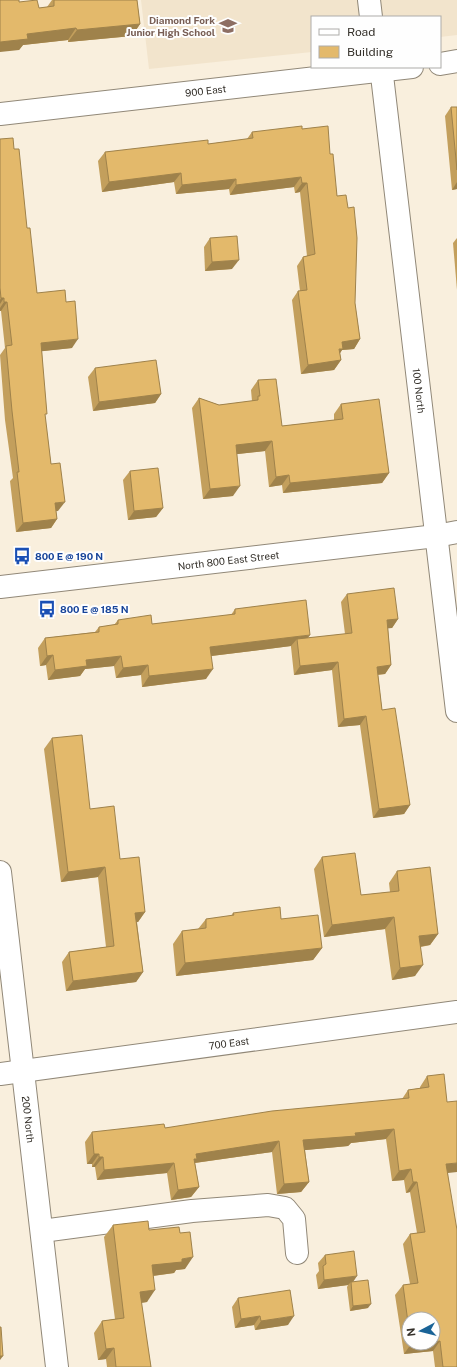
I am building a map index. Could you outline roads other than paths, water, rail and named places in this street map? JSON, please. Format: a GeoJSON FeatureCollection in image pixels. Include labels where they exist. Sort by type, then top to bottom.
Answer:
{"type":"FeatureCollection","features":[{"type":"Feature","properties":{"kind":"street"},"geometry":{"type":"LineString","coordinates":[[369,0],[371,16]]}},
{"type":"Feature","properties":{"kind":"street"},"geometry":{"type":"LineString","coordinates":[[441,64],[457,62]]}},
{"type":"Feature","properties":{"kind":"street","name":"900 East"},"geometry":{"type":"LineString","coordinates":[[0,114],[396,68]]}},
{"type":"Feature","properties":{"kind":"street","name":"100 North"},"geometry":{"type":"LineString","coordinates":[[381,69],[447,534],[457,710]]}},
{"type":"Feature","properties":{"kind":"street","name":"North 800 East Street"},"geometry":{"type":"LineString","coordinates":[[0,587],[447,534]]}},
{"type":"Feature","properties":{"kind":"street","name":"200 North"},"geometry":{"type":"LineString","coordinates":[[0,872],[57,1367]]}},
{"type":"Feature","properties":{"kind":"street","name":"700 East"},"geometry":{"type":"LineString","coordinates":[[0,1074],[24,1072],[457,1012]]}},
{"type":"Feature","properties":{"kind":"street"},"geometry":{"type":"LineString","coordinates":[[42,1231],[192,1211],[268,1205],[285,1208],[294,1219],[297,1253]]}},
{"type":"Feature","properties":{"kind":"place","name":"Diamond Fork Junior High School"},"geometry":{"type":"Point","coordinates":[228,26]}},
{"type":"Feature","properties":{"kind":"place","name":"800 E @ 190 N"},"geometry":{"type":"Point","coordinates":[22,556]}},
{"type":"Feature","properties":{"kind":"place","name":"800 E @ 185 N"},"geometry":{"type":"Point","coordinates":[47,609]}}]}
